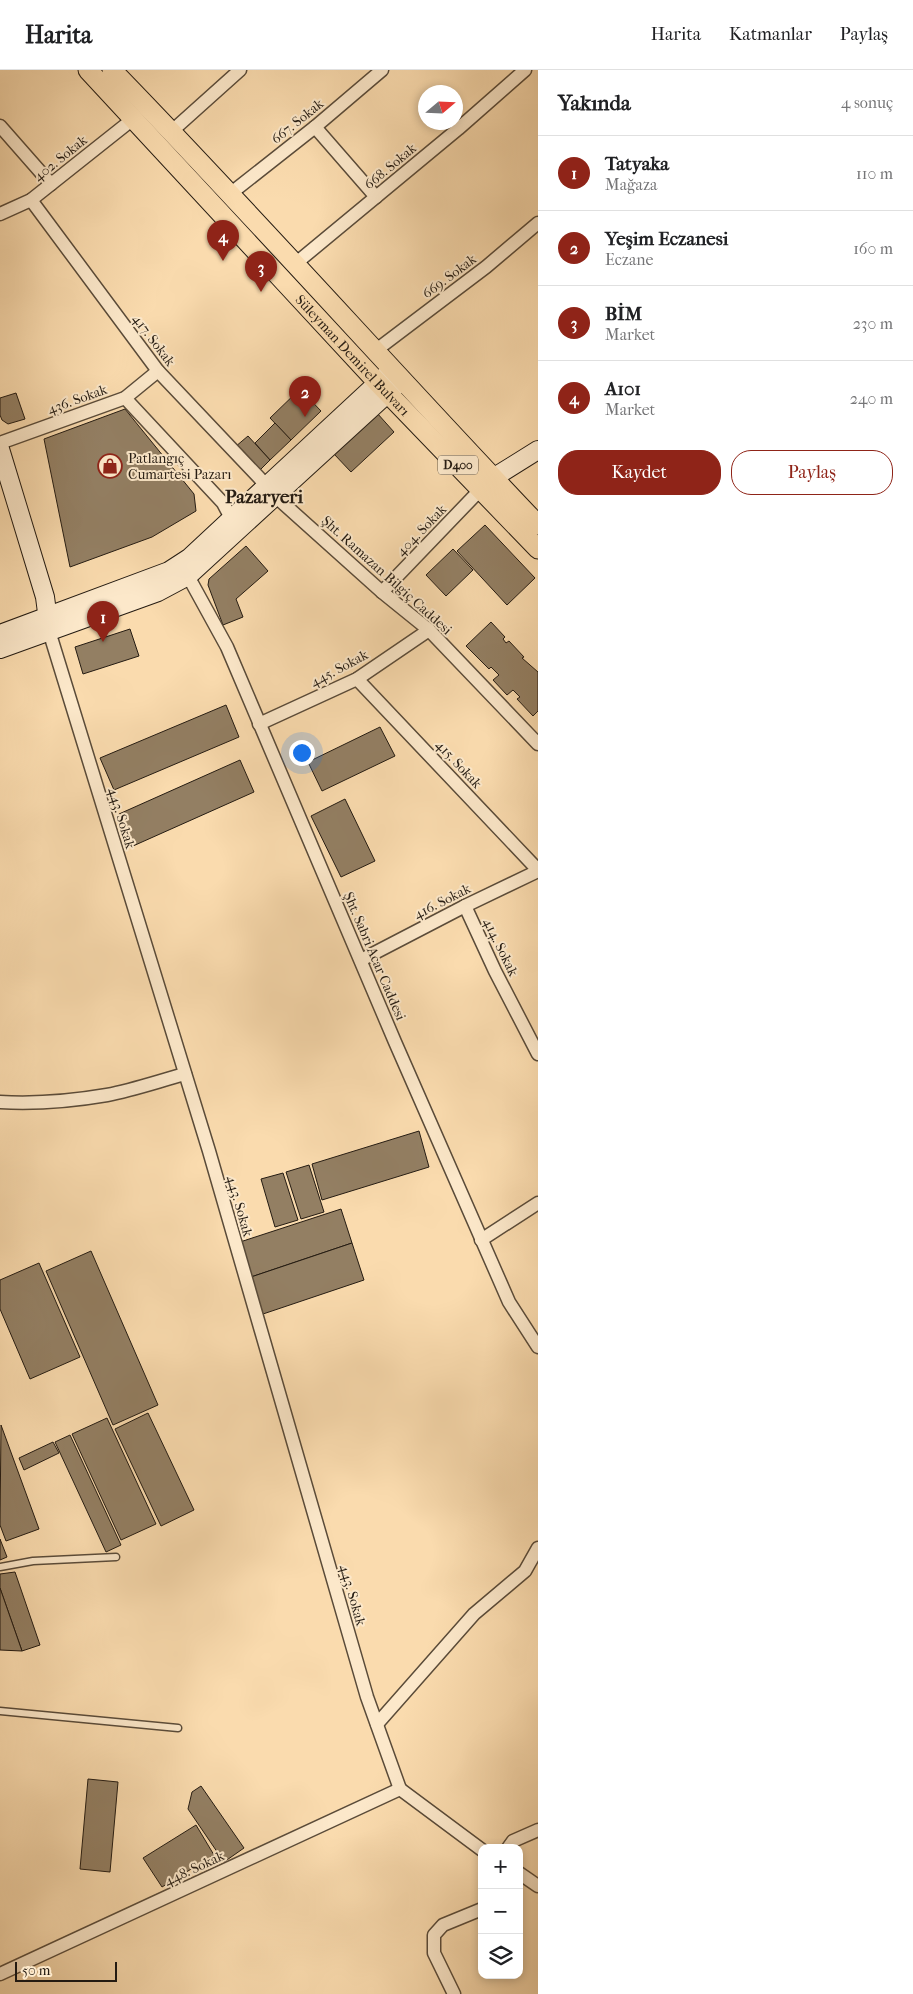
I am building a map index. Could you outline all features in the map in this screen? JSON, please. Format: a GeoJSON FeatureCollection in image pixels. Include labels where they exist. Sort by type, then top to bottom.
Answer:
{"type":"FeatureCollection","features":[{"type":"Feature","properties":{"kind":"main road","name":"Süleyman Demirel Bulvarı"},"geometry":{"type":"LineString","coordinates":[[88,70],[487,484],[538,549]]}},
{"type":"Feature","properties":{"kind":"main road","name":"Süleyman Demirel Bulvarı"},"geometry":{"type":"LineString","coordinates":[[112,70],[172,131],[375,351],[390,382]]}},
{"type":"Feature","properties":{"kind":"main road"},"geometry":{"type":"LineString","coordinates":[[0,634],[49,624],[158,592],[188,576],[271,491],[390,382]]}},
{"type":"Feature","properties":{"kind":"main road"},"geometry":{"type":"LineString","coordinates":[[0,449],[44,597],[49,624]]}},
{"type":"Feature","properties":{"kind":"main road"},"geometry":{"type":"LineString","coordinates":[[487,484],[538,450]]}},
{"type":"Feature","properties":{"kind":"main road","name":"Süleyman Demirel Bulvarı"},"geometry":{"type":"LineString","coordinates":[[487,484],[538,525]]}},
{"type":"Feature","properties":{"kind":"main road"},"geometry":{"type":"LineString","coordinates":[[0,649],[49,624],[169,571],[189,558],[232,520],[271,491]]}},
{"type":"Feature","properties":{"kind":"street"},"geometry":{"type":"LineString","coordinates":[[172,131],[240,70]]}},
{"type":"Feature","properties":{"kind":"street","name":"667. Sokak"},"geometry":{"type":"LineString","coordinates":[[230,194],[315,127],[382,70]]}},
{"type":"Feature","properties":{"kind":"street","name":"668. Sokak"},"geometry":{"type":"LineString","coordinates":[[296,264],[458,129],[525,70]]}},
{"type":"Feature","properties":{"kind":"street","name":"402. Sokak"},"geometry":{"type":"LineString","coordinates":[[0,214],[31,200],[133,118]]}},
{"type":"Feature","properties":{"kind":"street"},"geometry":{"type":"LineString","coordinates":[[0,126],[51,184]]}},
{"type":"Feature","properties":{"kind":"street"},"geometry":{"type":"LineString","coordinates":[[315,127],[376,197]]}},
{"type":"Feature","properties":{"kind":"street","name":"417. Sokak"},"geometry":{"type":"LineString","coordinates":[[31,200],[158,371],[271,491]]}},
{"type":"Feature","properties":{"kind":"street","name":"669. Sokak"},"geometry":{"type":"LineString","coordinates":[[375,351],[486,267],[538,223]]}},
{"type":"Feature","properties":{"kind":"street","name":"436. Sokak"},"geometry":{"type":"LineString","coordinates":[[0,443],[125,398],[158,371]]}},
{"type":"Feature","properties":{"kind":"street"},"geometry":{"type":"LineString","coordinates":[[125,398],[223,503],[232,520]]}},
{"type":"Feature","properties":{"kind":"street","name":"404. Sokak"},"geometry":{"type":"LineString","coordinates":[[382,592],[487,484]]}},
{"type":"Feature","properties":{"kind":"street","name":"Şht. Ramazan Bilgiç Caddesi"},"geometry":{"type":"LineString","coordinates":[[271,491],[382,592],[429,630],[538,744]]}},
{"type":"Feature","properties":{"kind":"street","name":"Şht. Sabri Acar Caddesi"},"geometry":{"type":"LineString","coordinates":[[188,576],[227,648],[258,724],[509,1302],[538,1347]]}},
{"type":"Feature","properties":{"kind":"street","name":"443. Sokak"},"geometry":{"type":"LineString","coordinates":[[49,624],[211,1160],[367,1696],[400,1789]]}},
{"type":"Feature","properties":{"kind":"street","name":"445. Sokak"},"geometry":{"type":"LineString","coordinates":[[258,724],[357,679],[429,630]]}},
{"type":"Feature","properties":{"kind":"street","name":"415. Sokak"},"geometry":{"type":"LineString","coordinates":[[357,679],[538,870]]}},
{"type":"Feature","properties":{"kind":"street","name":"416. Sokak"},"geometry":{"type":"LineString","coordinates":[[361,960],[538,870]]}},
{"type":"Feature","properties":{"kind":"street","name":"414. Sokak"},"geometry":{"type":"LineString","coordinates":[[465,906],[495,971],[538,1054]]}},
{"type":"Feature","properties":{"kind":"street"},"geometry":{"type":"LineString","coordinates":[[0,1102],[47,1101],[108,1095],[185,1074]]}},
{"type":"Feature","properties":{"kind":"street"},"geometry":{"type":"LineString","coordinates":[[481,1240],[538,1203]]}},
{"type":"Feature","properties":{"kind":"street"},"geometry":{"type":"LineString","coordinates":[[377,1724],[474,1614],[525,1571],[538,1548]]}},
{"type":"Feature","properties":{"kind":"street"},"geometry":{"type":"LineString","coordinates":[[400,1789],[478,1847]]}},
{"type":"Feature","properties":{"kind":"street","name":"448. Sokak"},"geometry":{"type":"LineString","coordinates":[[0,1974],[400,1789]]}},
{"type":"Feature","properties":{"kind":"street"},"geometry":{"type":"LineString","coordinates":[[511,1844],[513,1841],[538,1830]]}},
{"type":"Feature","properties":{"kind":"street"},"geometry":{"type":"LineString","coordinates":[[523,1876],[538,1886]]}},
{"type":"Feature","properties":{"kind":"street"},"geometry":{"type":"LineString","coordinates":[[454,1994],[434,1953],[434,1935],[443,1925],[478,1911]]}},
{"type":"Feature","properties":{"kind":"lane"},"geometry":{"type":"LineString","coordinates":[[0,1567],[33,1561],[116,1557]]}},
{"type":"Feature","properties":{"kind":"lane"},"geometry":{"type":"LineString","coordinates":[[0,1712],[178,1728]]}},
{"type":"Feature","properties":{"kind":"building"},"geometry":{"type":"Polygon","coordinates":[[[300,389],[321,411],[291,440],[270,418],[300,389]]]}},
{"type":"Feature","properties":{"kind":"building"},"geometry":{"type":"Polygon","coordinates":[[[16,393],[25,419],[8,424],[2,420],[0,415],[0,398],[16,393]]]}},
{"type":"Feature","properties":{"kind":"building","name":"Patlangıç Cumartesi Pazarı"},"geometry":{"type":"Polygon","coordinates":[[[125,409],[194,494],[196,511],[152,537],[70,567],[44,439],[125,409]]]}},
{"type":"Feature","properties":{"kind":"building"},"geometry":{"type":"Polygon","coordinates":[[[377,413],[394,432],[351,472],[334,454],[377,413]]]}},
{"type":"Feature","properties":{"kind":"building"},"geometry":{"type":"Polygon","coordinates":[[[275,423],[291,440],[270,460],[255,443],[275,423]]]}},
{"type":"Feature","properties":{"kind":"building"},"geometry":{"type":"Polygon","coordinates":[[[248,436],[270,460],[258,472],[235,447],[248,436]]]}},
{"type":"Feature","properties":{"kind":"building"},"geometry":{"type":"Polygon","coordinates":[[[485,525],[535,578],[507,605],[457,551],[485,525]]]}},
{"type":"Feature","properties":{"kind":"building"},"geometry":{"type":"Polygon","coordinates":[[[246,546],[268,571],[236,599],[243,617],[223,625],[208,585],[209,579],[246,546]]]}},
{"type":"Feature","properties":{"kind":"building"},"geometry":{"type":"Polygon","coordinates":[[[453,549],[473,570],[446,596],[426,575],[453,549]]]}},
{"type":"Feature","properties":{"kind":"building"},"geometry":{"type":"Polygon","coordinates":[[[491,622],[505,637],[503,639],[506,643],[509,641],[524,657],[522,658],[538,672],[538,711],[533,716],[517,699],[520,697],[513,690],[507,695],[493,680],[499,675],[491,667],[489,669],[466,646],[491,622]]]}},
{"type":"Feature","properties":{"kind":"building"},"geometry":{"type":"Polygon","coordinates":[[[130,629],[139,656],[83,674],[75,647],[130,629]]]}},
{"type":"Feature","properties":{"kind":"building"},"geometry":{"type":"Polygon","coordinates":[[[226,705],[239,737],[114,790],[100,758],[226,705]]]}},
{"type":"Feature","properties":{"kind":"building"},"geometry":{"type":"Polygon","coordinates":[[[380,727],[395,756],[322,791],[308,762],[380,727]]]}},
{"type":"Feature","properties":{"kind":"building"},"geometry":{"type":"Polygon","coordinates":[[[240,760],[254,792],[133,846],[119,814],[240,760]]]}},
{"type":"Feature","properties":{"kind":"building"},"geometry":{"type":"Polygon","coordinates":[[[345,799],[375,861],[341,877],[311,816],[345,799]]]}},
{"type":"Feature","properties":{"kind":"building"},"geometry":{"type":"Polygon","coordinates":[[[419,1131],[429,1167],[322,1200],[312,1164],[419,1131]]]}},
{"type":"Feature","properties":{"kind":"building"},"geometry":{"type":"Polygon","coordinates":[[[309,1165],[324,1212],[301,1219],[286,1172],[309,1165]]]}},
{"type":"Feature","properties":{"kind":"building"},"geometry":{"type":"Polygon","coordinates":[[[283,1173],[298,1220],[275,1227],[261,1179],[283,1173]]]}},
{"type":"Feature","properties":{"kind":"building"},"geometry":{"type":"Polygon","coordinates":[[[341,1209],[352,1243],[251,1277],[240,1242],[341,1209]]]}},
{"type":"Feature","properties":{"kind":"building"},"geometry":{"type":"Polygon","coordinates":[[[352,1243],[364,1280],[263,1314],[251,1277],[352,1243]]]}},
{"type":"Feature","properties":{"kind":"building"},"geometry":{"type":"Polygon","coordinates":[[[91,1251],[158,1405],[113,1425],[46,1271],[91,1251]]]}},
{"type":"Feature","properties":{"kind":"building"},"geometry":{"type":"Polygon","coordinates":[[[39,1263],[80,1357],[30,1379],[0,1309],[0,1280],[39,1263]]]}},
{"type":"Feature","properties":{"kind":"building"},"geometry":{"type":"Polygon","coordinates":[[[148,1413],[194,1510],[161,1526],[115,1429],[148,1413]]]}},
{"type":"Feature","properties":{"kind":"building"},"geometry":{"type":"Polygon","coordinates":[[[107,1418],[156,1524],[121,1540],[72,1434],[107,1418]]]}},
{"type":"Feature","properties":{"kind":"building"},"geometry":{"type":"Polygon","coordinates":[[[1,1425],[39,1529],[6,1541],[0,1525],[1,1425]]]}},
{"type":"Feature","properties":{"kind":"building"},"geometry":{"type":"Polygon","coordinates":[[[70,1435],[121,1545],[106,1552],[55,1442],[70,1435]]]}},
{"type":"Feature","properties":{"kind":"building"},"geometry":{"type":"Polygon","coordinates":[[[53,1442],[59,1453],[24,1470],[19,1458],[53,1442]]]}},
{"type":"Feature","properties":{"kind":"building"},"geometry":{"type":"Polygon","coordinates":[[[0,1539],[7,1557],[0,1560],[0,1539]]]}},
{"type":"Feature","properties":{"kind":"building"},"geometry":{"type":"Polygon","coordinates":[[[15,1572],[40,1645],[22,1651],[0,1588],[0,1574],[15,1572]]]}},
{"type":"Feature","properties":{"kind":"building"},"geometry":{"type":"Polygon","coordinates":[[[0,1588],[22,1651],[0,1650],[0,1588]]]}},
{"type":"Feature","properties":{"kind":"building"},"geometry":{"type":"Polygon","coordinates":[[[88,1779],[118,1782],[110,1872],[80,1869],[88,1779]]]}},
{"type":"Feature","properties":{"kind":"building"},"geometry":{"type":"Polygon","coordinates":[[[201,1786],[244,1848],[224,1862],[188,1809],[192,1792],[201,1786]]]}},
{"type":"Feature","properties":{"kind":"building"},"geometry":{"type":"Polygon","coordinates":[[[196,1825],[214,1855],[162,1887],[143,1858],[196,1825]]]}},
{"type":"Feature","properties":{"kind":"place","name":"A101"},"geometry":{"type":"Point","coordinates":[223,261]}},
{"type":"Feature","properties":{"kind":"place","name":"BİM"},"geometry":{"type":"Point","coordinates":[261,292]}},
{"type":"Feature","properties":{"kind":"place","name":"Yeşim Eczanesi"},"geometry":{"type":"Point","coordinates":[305,417]}},
{"type":"Feature","properties":{"kind":"place","name":"Patlangıç Cumartesi Pazarı"},"geometry":{"type":"Point","coordinates":[110,466]}},
{"type":"Feature","properties":{"kind":"place","name":"Tatyaka"},"geometry":{"type":"Point","coordinates":[103,642]}},
{"type":"Feature","properties":{"kind":"district","name":"Pazaryeri"},"geometry":{"type":"Point","coordinates":[264,496]}}]}
